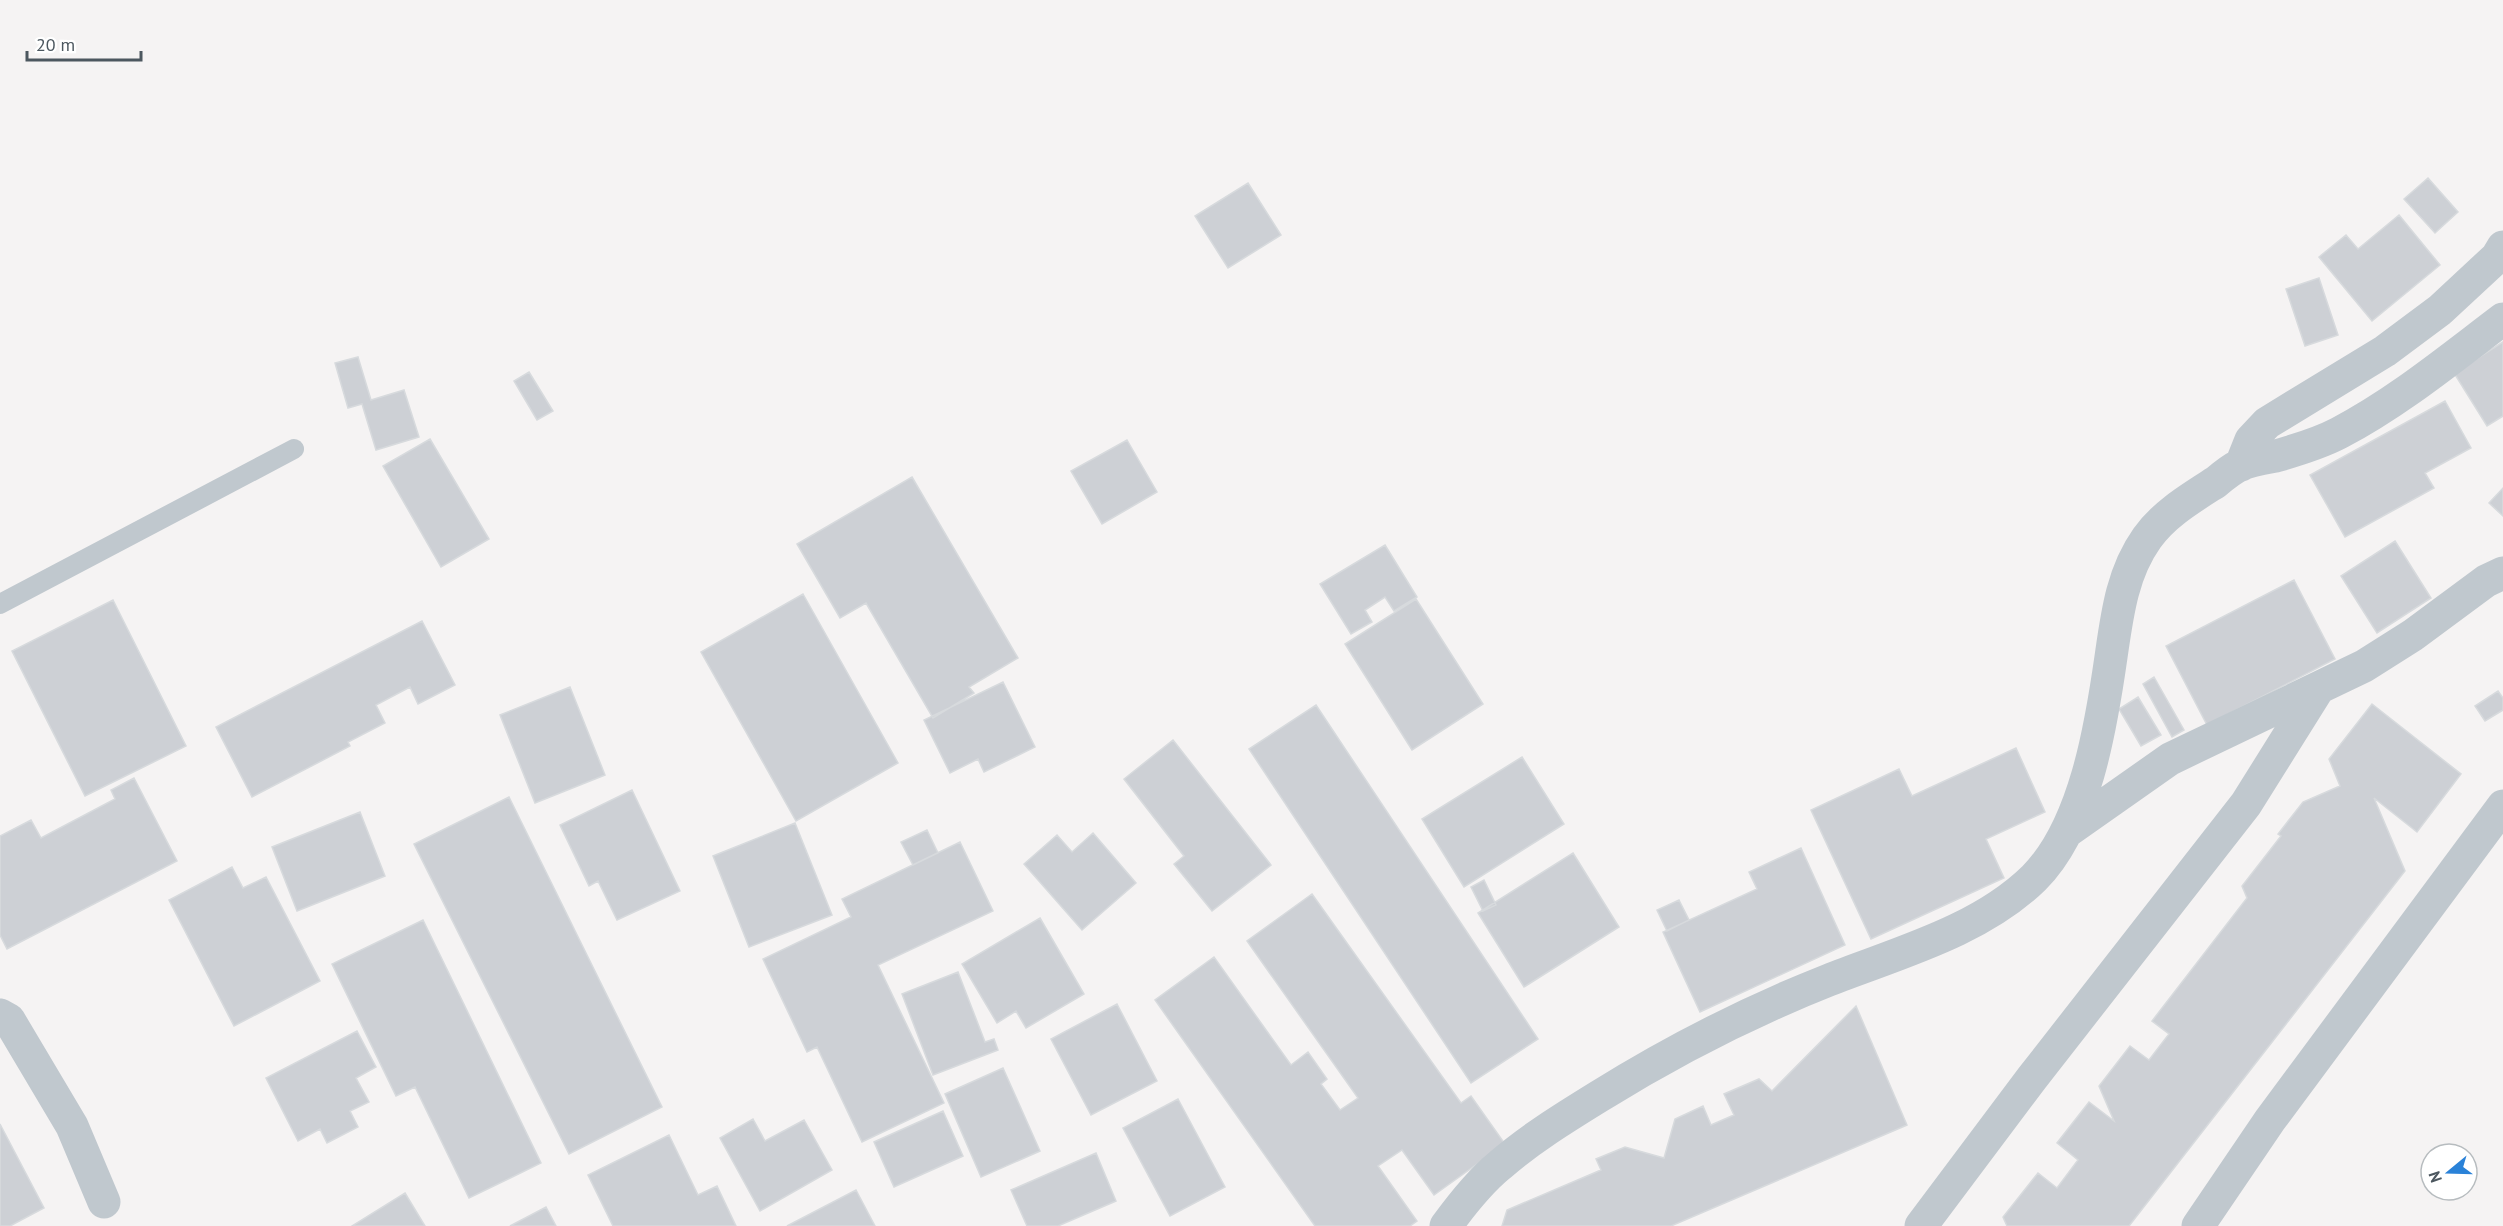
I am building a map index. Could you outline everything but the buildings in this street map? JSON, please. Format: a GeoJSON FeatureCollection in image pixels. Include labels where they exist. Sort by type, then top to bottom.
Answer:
{"type":"FeatureCollection","features":[{"type":"Feature","properties":{"kind":"street"},"geometry":{"type":"LineString","coordinates":[[2241,465],[2251,440],[2267,423],[2385,351],[2422,324],[2497,257],[2503,247]]}},
{"type":"Feature","properties":{"kind":"street"},"geometry":{"type":"LineString","coordinates":[[1446,1226],[1474,1190],[1499,1165],[1554,1125],[1632,1076],[1710,1031],[1808,988],[1964,925],[2002,903],[2034,878],[2069,830],[2091,762],[2108,678],[2118,609],[2129,569],[2148,536],[2171,512],[2241,465],[2289,452],[2334,436],[2381,410],[2503,319]]}},
{"type":"Feature","properties":{"kind":"street"},"geometry":{"type":"LineString","coordinates":[[2069,830],[2170,759],[2364,666],[2414,635],[2486,581],[2503,573]]}},
{"type":"Feature","properties":{"kind":"street"},"geometry":{"type":"LineString","coordinates":[[1921,1226],[2032,1078],[2246,804],[2318,689]]}},
{"type":"Feature","properties":{"kind":"street"},"geometry":{"type":"LineString","coordinates":[[2198,1226],[2270,1120],[2503,806]]}},
{"type":"Feature","properties":{"kind":"street"},"geometry":{"type":"LineString","coordinates":[[0,1015],[9,1020],[72,1126],[104,1202]]}},
{"type":"Feature","properties":{"kind":"lane"},"geometry":{"type":"LineString","coordinates":[[0,604],[294,449]]}}]}
